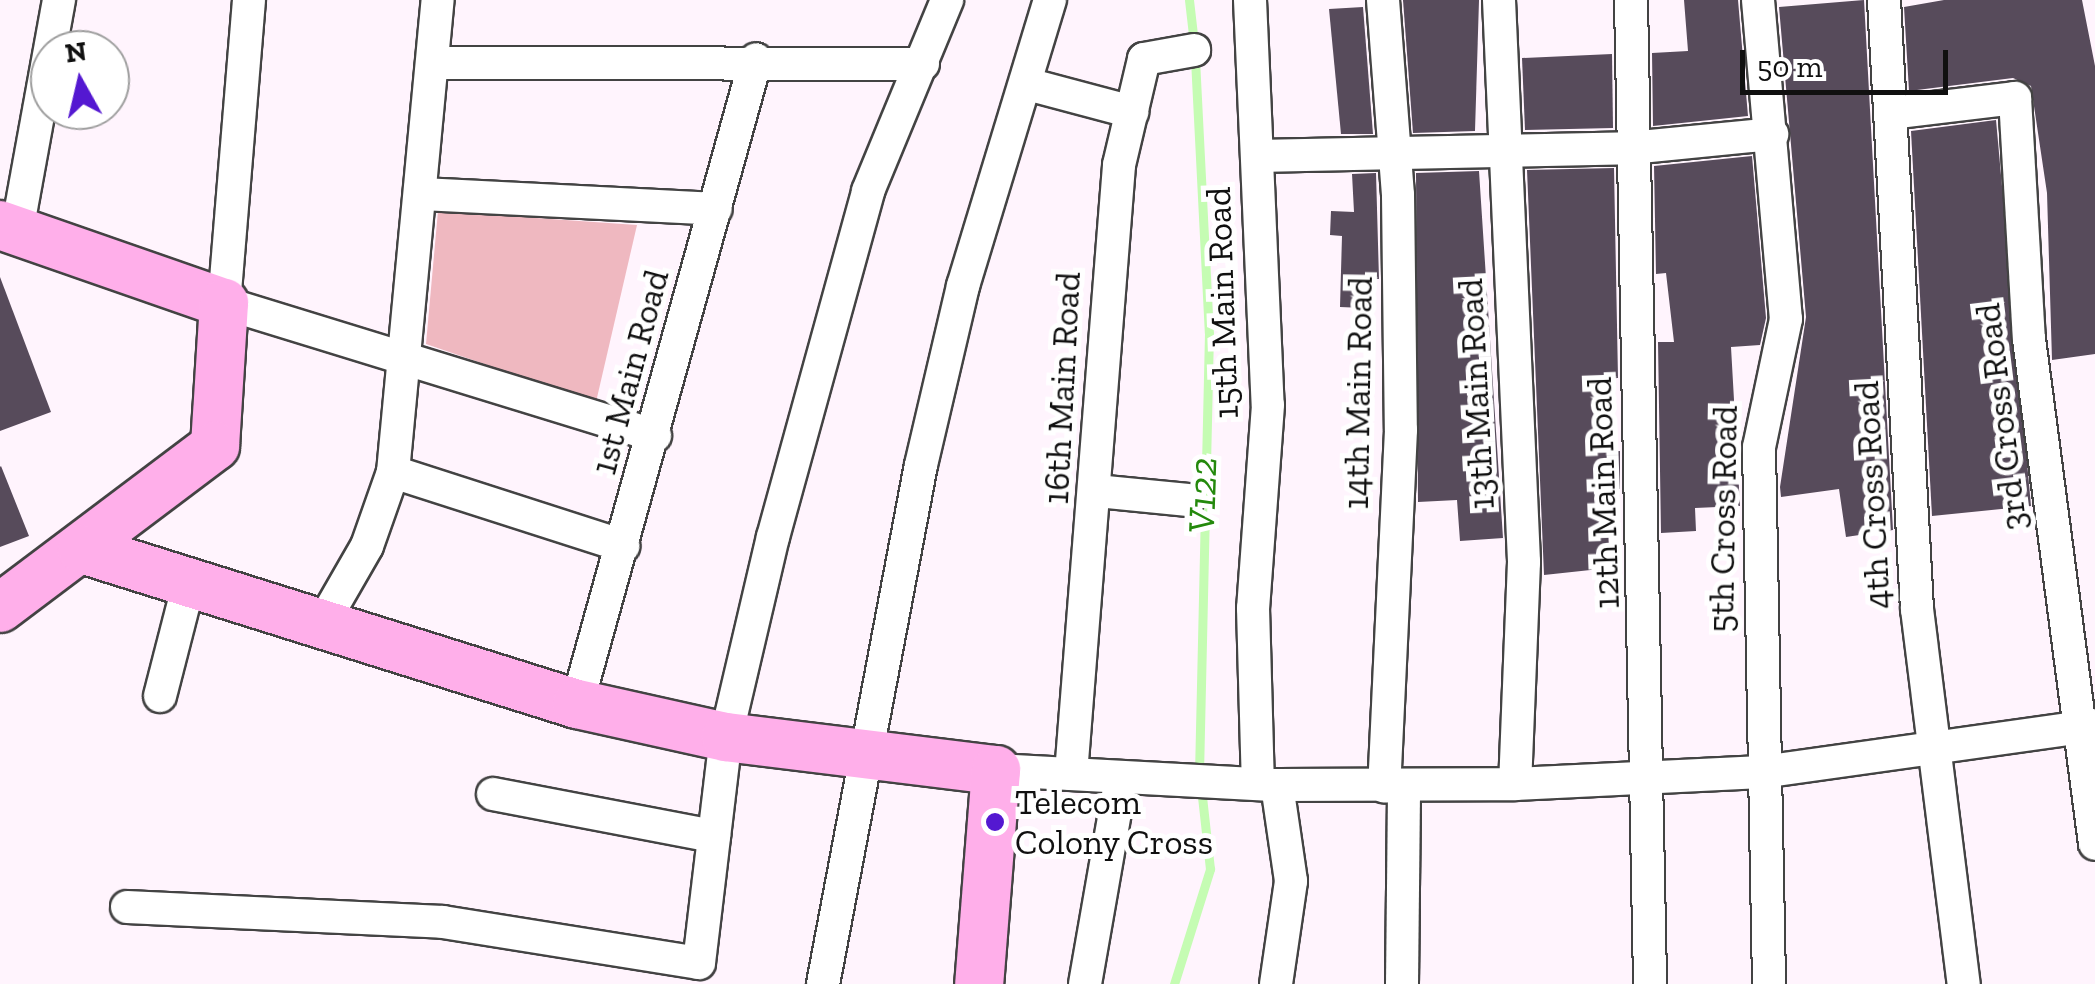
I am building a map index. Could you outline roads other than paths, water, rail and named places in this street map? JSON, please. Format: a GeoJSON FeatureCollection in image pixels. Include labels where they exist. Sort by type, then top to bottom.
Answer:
{"type":"FeatureCollection","features":[{"type":"Feature","properties":{"kind":"street"},"geometry":{"type":"LineString","coordinates":[[58,0],[9,228],[224,304],[655,436]]}},
{"type":"Feature","properties":{"kind":"street"},"geometry":{"type":"LineString","coordinates":[[0,608],[214,446],[250,0]]}},
{"type":"Feature","properties":{"kind":"street"},"geometry":{"type":"LineString","coordinates":[[321,626],[367,546],[393,472],[408,358],[438,0]]}},
{"type":"Feature","properties":{"kind":"street"},"geometry":{"type":"LineString","coordinates":[[127,907],[443,922],[699,963],[726,737],[862,208],[948,0]]}},
{"type":"Feature","properties":{"kind":"street"},"geometry":{"type":"LineString","coordinates":[[823,984],[963,286],[1050,0]]}},
{"type":"Feature","properties":{"kind":"street","name":"15th Main Road"},"geometry":{"type":"LineString","coordinates":[[1250,0],[1268,405],[1253,608],[1268,784],[1291,881],[1276,984]]}},
{"type":"Feature","properties":{"kind":"street","name":"14th Main Road"},"geometry":{"type":"LineString","coordinates":[[1383,0],[1394,152],[1401,430],[1394,787],[1402,984]]}},
{"type":"Feature","properties":{"kind":"street","name":"13th Main Road"},"geometry":{"type":"LineString","coordinates":[[1499,0],[1524,562],[1516,784]]}},
{"type":"Feature","properties":{"kind":"street","name":"12th Main Road"},"geometry":{"type":"LineString","coordinates":[[1631,0],[1630,148],[1653,777],[1650,984]]}},
{"type":"Feature","properties":{"kind":"street","name":"5th Cross Road"},"geometry":{"type":"LineString","coordinates":[[1758,0],[1786,319],[1759,446],[1762,772],[1769,984]]}},
{"type":"Feature","properties":{"kind":"street","name":"4th Cross Road"},"geometry":{"type":"LineString","coordinates":[[1885,0],[1930,750],[1964,984]]}},
{"type":"Feature","properties":{"kind":"street","name":"16th Main Road"},"geometry":{"type":"LineString","coordinates":[[1071,774],[1096,491],[1106,289],[1132,112],[1144,59],[1194,50]]}},
{"type":"Feature","properties":{"kind":"street"},"geometry":{"type":"LineString","coordinates":[[434,63],[756,59],[923,64]]}},
{"type":"Feature","properties":{"kind":"street","name":"1st Main Road"},"geometry":{"type":"LineString","coordinates":[[577,704],[655,436],[756,59]]}},
{"type":"Feature","properties":{"kind":"street"},"geometry":{"type":"LineString","coordinates":[[1027,84],[1132,112]]}},
{"type":"Feature","properties":{"kind":"street","name":"3rd Cross Road"},"geometry":{"type":"LineString","coordinates":[[1891,113],[2015,98],[2029,339],[2087,726],[2095,844]]}},
{"type":"Feature","properties":{"kind":"street"},"geometry":{"type":"LineString","coordinates":[[1257,156],[1507,145],[1630,148],[1772,134]]}},
{"type":"Feature","properties":{"kind":"street"},"geometry":{"type":"LineString","coordinates":[[423,194],[716,209]]}},
{"type":"Feature","properties":{"kind":"street"},"geometry":{"type":"LineString","coordinates":[[393,472],[623,546]]}},
{"type":"Feature","properties":{"kind":"street"},"geometry":{"type":"LineString","coordinates":[[1096,491],[1188,500]]}},
{"type":"Feature","properties":{"kind":"street"},"geometry":{"type":"LineString","coordinates":[[82,549],[577,704],[726,737],[996,770],[1268,784],[1516,784],[1762,772],[2087,726]]}},
{"type":"Feature","properties":{"kind":"street"},"geometry":{"type":"LineString","coordinates":[[160,696],[188,584]]}},
{"type":"Feature","properties":{"kind":"street"},"geometry":{"type":"LineString","coordinates":[[979,984],[996,770]]}},
{"type":"Feature","properties":{"kind":"street"},"geometry":{"type":"LineString","coordinates":[[1085,984],[1121,777]]}},
{"type":"Feature","properties":{"kind":"street"},"geometry":{"type":"LineString","coordinates":[[493,794],[714,836]]}},
{"type":"Feature","properties":{"kind":"waterway","name":"V122"},"geometry":{"type":"LineString","coordinates":[[1189,0],[1194,43]]}},
{"type":"Feature","properties":{"kind":"waterway","name":"V122"},"geometry":{"type":"LineString","coordinates":[[1195,59],[1209,333],[1199,772]]}},
{"type":"Feature","properties":{"kind":"waterway","name":"V122"},"geometry":{"type":"LineString","coordinates":[[1174,984],[1210,869],[1201,788]]}},
{"type":"Feature","properties":{"kind":"place","name":"Telecom Colony Cross"},"geometry":{"type":"Point","coordinates":[995,822]}}]}
